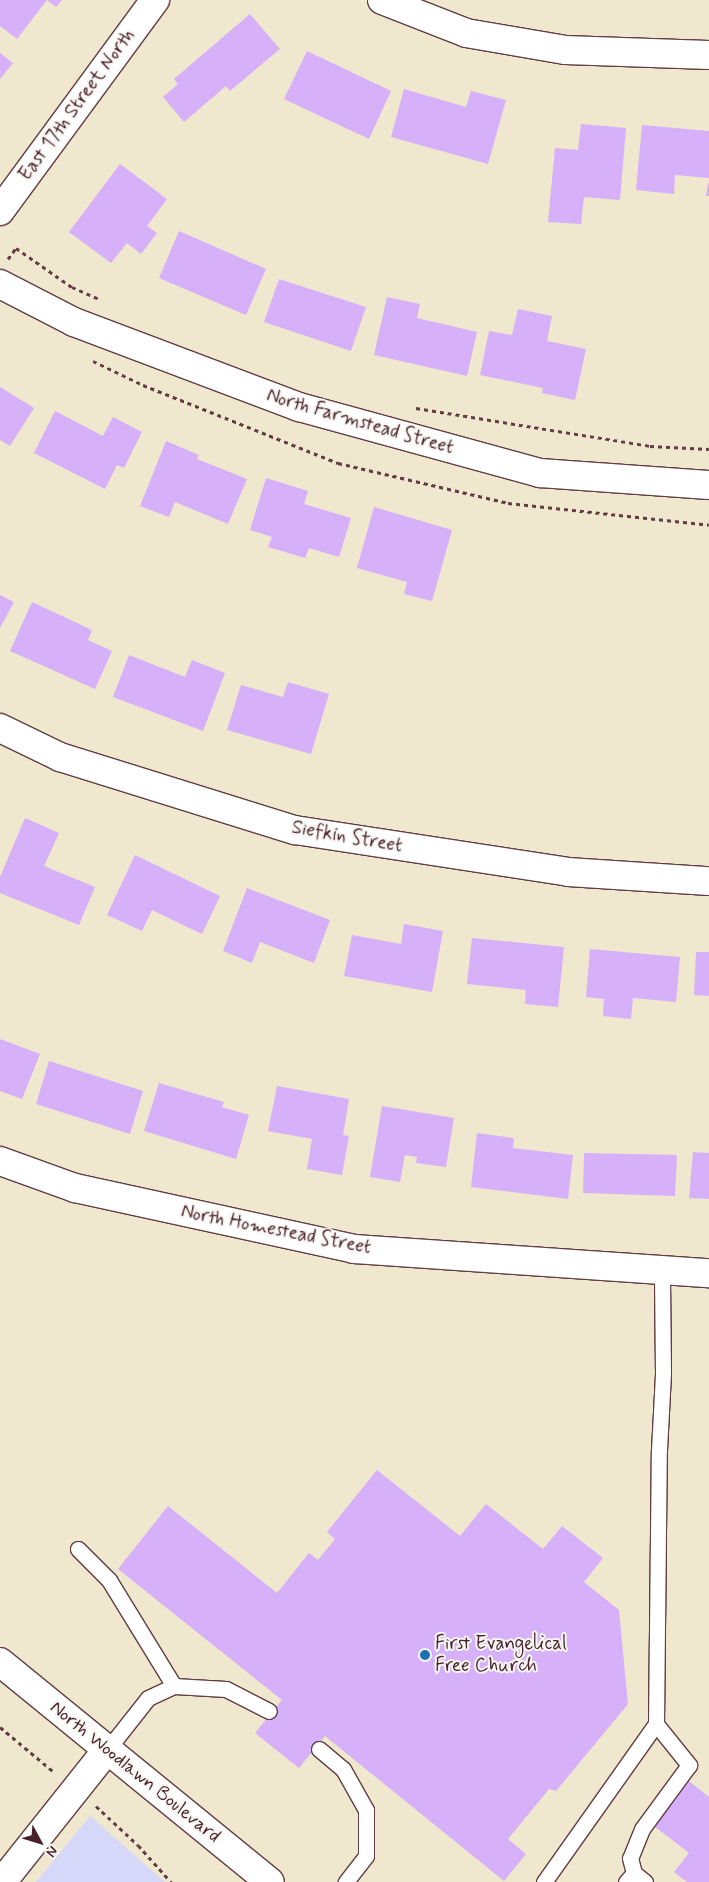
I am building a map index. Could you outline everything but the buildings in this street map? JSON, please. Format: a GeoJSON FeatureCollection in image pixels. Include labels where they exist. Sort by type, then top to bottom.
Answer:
{"type":"FeatureCollection","features":[{"type":"Feature","properties":{"kind":"street","name":"East 17th Street North"},"geometry":{"type":"LineString","coordinates":[[0,211],[155,0]]}},
{"type":"Feature","properties":{"kind":"street"},"geometry":{"type":"LineString","coordinates":[[382,0],[466,33],[565,50],[708,52]]}},
{"type":"Feature","properties":{"kind":"street","name":"North Farmstead Street"},"geometry":{"type":"LineString","coordinates":[[0,284],[74,322],[299,408],[540,473],[709,485]]}},
{"type":"Feature","properties":{"kind":"street","name":"Siefkin Street"},"geometry":{"type":"LineString","coordinates":[[0,728],[60,757],[295,830],[568,872],[709,881]]}},
{"type":"Feature","properties":{"kind":"street","name":"North Homestead Street"},"geometry":{"type":"LineString","coordinates":[[0,1161],[75,1188],[354,1249],[709,1273]]}},
{"type":"Feature","properties":{"kind":"street","name":"North Woodlawn Boulevard"},"geometry":{"type":"LineString","coordinates":[[0,1662],[270,1882]]}},
{"type":"Feature","properties":{"kind":"street"},"geometry":{"type":"LineString","coordinates":[[2,1882],[107,1750]]}},
{"type":"Feature","properties":{"kind":"lane"},"geometry":{"type":"LineString","coordinates":[[544,1882],[656,1724],[658,1450],[664,1374],[662,1270]]}},
{"type":"Feature","properties":{"kind":"lane"},"geometry":{"type":"LineString","coordinates":[[78,1549],[109,1580],[174,1686]]}},
{"type":"Feature","properties":{"kind":"lane"},"geometry":{"type":"LineString","coordinates":[[107,1750],[148,1698],[174,1686],[226,1689],[270,1711]]}},
{"type":"Feature","properties":{"kind":"lane"},"geometry":{"type":"LineString","coordinates":[[635,1879],[630,1858],[642,1829],[688,1765],[656,1724]]}},
{"type":"Feature","properties":{"kind":"lane"},"geometry":{"type":"LineString","coordinates":[[319,1749],[343,1769],[366,1810],[366,1856],[346,1882]]}},
{"type":"Feature","properties":{"kind":"path"},"geometry":{"type":"LineString","coordinates":[[16,248],[72,287],[107,303]]}},
{"type":"Feature","properties":{"kind":"path"},"geometry":{"type":"LineString","coordinates":[[408,406],[473,420],[650,446],[709,449]]}},
{"type":"Feature","properties":{"kind":"path"},"geometry":{"type":"LineString","coordinates":[[0,1727],[27,1750]]}},
{"type":"Feature","properties":{"kind":"path"},"geometry":{"type":"LineString","coordinates":[[112,1818],[171,1882]]}},
{"type":"Feature","properties":{"kind":"shaded area"},"geometry":{"type":"Polygon","coordinates":[[[90,1816],[149,1868],[165,1882],[36,1882],[90,1816]]]}},
{"type":"Feature","properties":{"kind":"place","name":"First Evangelical Free Church"},"geometry":{"type":"Point","coordinates":[425,1655]}}]}
